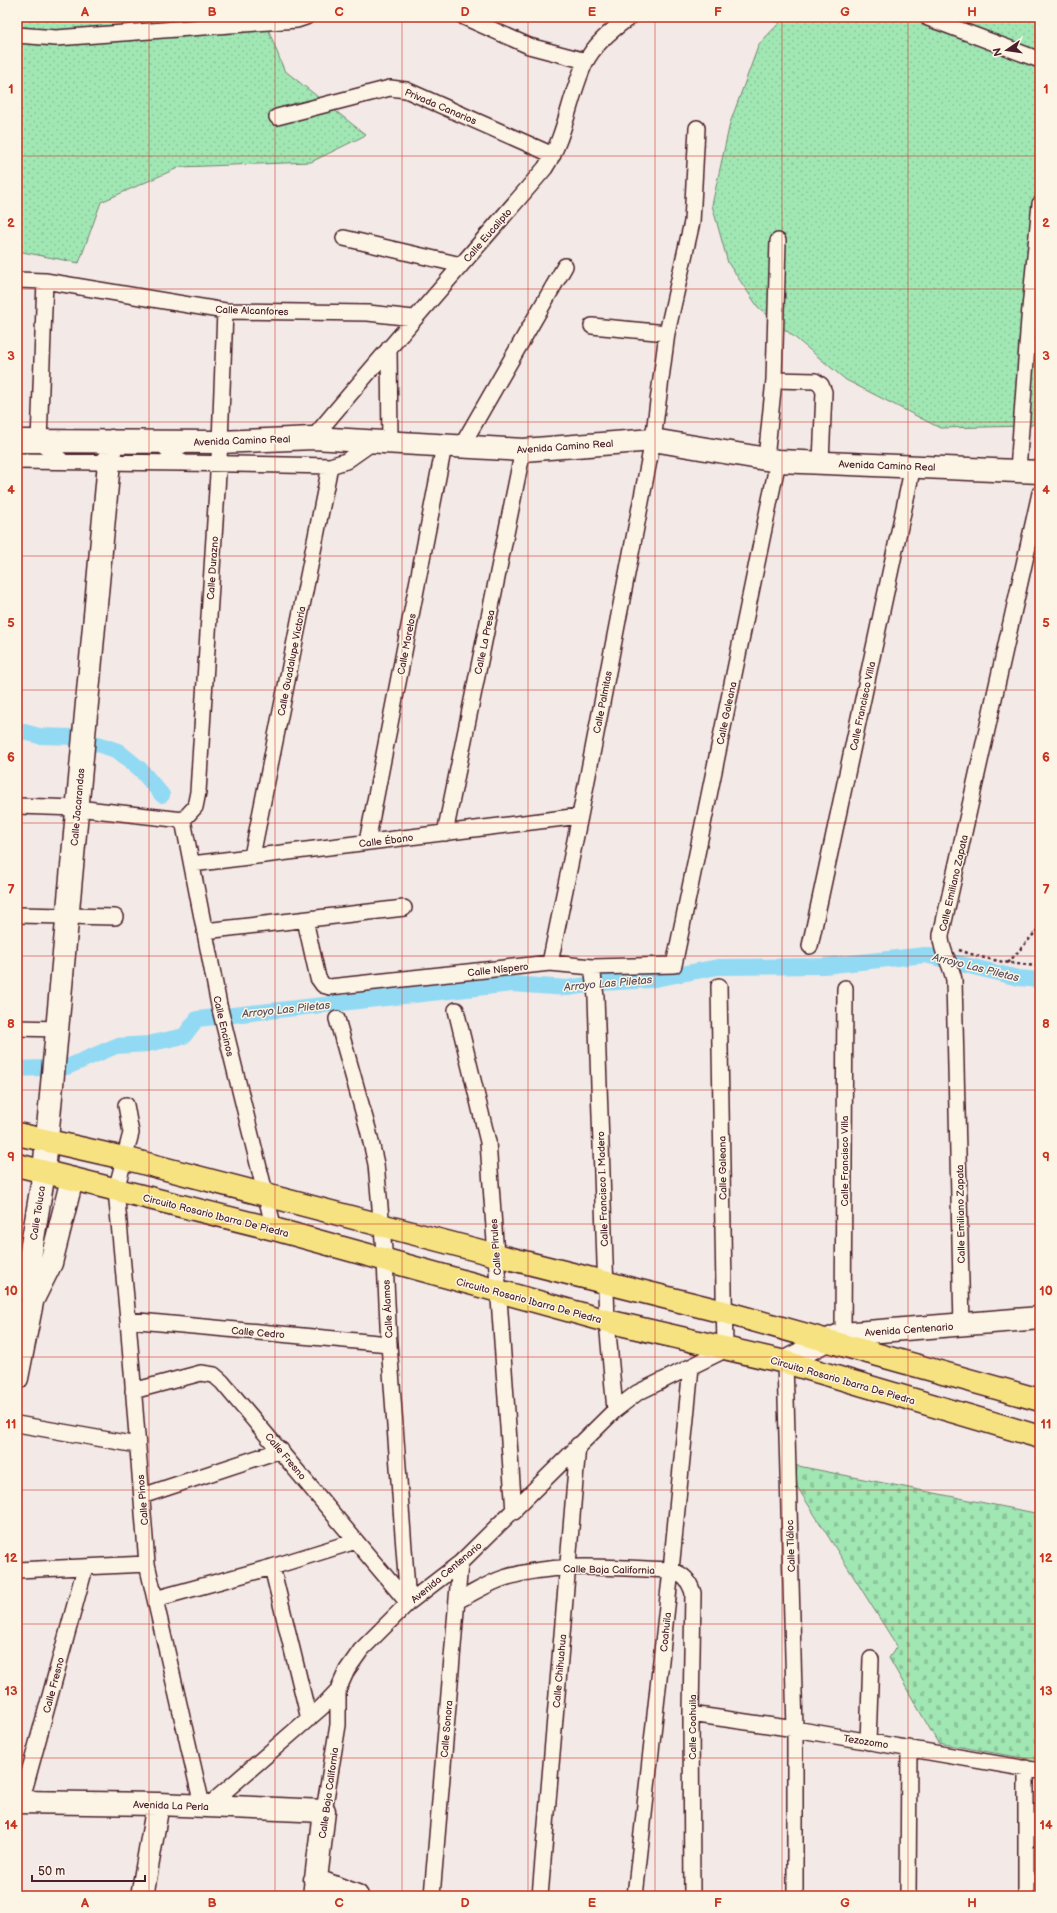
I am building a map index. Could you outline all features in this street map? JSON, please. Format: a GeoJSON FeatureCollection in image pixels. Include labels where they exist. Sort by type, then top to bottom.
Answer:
{"type":"FeatureCollection","features":[{"type":"Feature","properties":{"kind":"main road"},"geometry":{"type":"LineString","coordinates":[[17,1134],[47,1142],[124,1158],[605,1283],[834,1337],[1040,1400]]}},
{"type":"Feature","properties":{"kind":"main road","name":"Circuito Rosario Ibarra De Piedra"},"geometry":{"type":"LineString","coordinates":[[17,1165],[274,1229],[385,1261],[607,1321],[725,1350],[784,1362],[1040,1437]]}},
{"type":"Feature","properties":{"kind":"street"},"geometry":{"type":"LineString","coordinates":[[17,35],[56,38],[297,20],[306,17]]}},
{"type":"Feature","properties":{"kind":"street"},"geometry":{"type":"LineString","coordinates":[[464,17],[529,46],[586,61]]}},
{"type":"Feature","properties":{"kind":"street","name":"Calle Eucalipto"},"geometry":{"type":"LineString","coordinates":[[313,438],[413,318],[461,265],[544,168],[553,155],[561,138],[586,61],[599,45],[630,17]]}},
{"type":"Feature","properties":{"kind":"street"},"geometry":{"type":"LineString","coordinates":[[928,18],[1040,60]]}},
{"type":"Feature","properties":{"kind":"street","name":"Privada Canarios"},"geometry":{"type":"LineString","coordinates":[[277,117],[390,88],[406,90],[553,155]]}},
{"type":"Feature","properties":{"kind":"street","name":"Calle Palmitas"},"geometry":{"type":"LineString","coordinates":[[550,963],[653,440],[667,333],[692,222],[697,128]]}},
{"type":"Feature","properties":{"kind":"street"},"geometry":{"type":"LineString","coordinates":[[1018,470],[1029,319],[1040,204]]}},
{"type":"Feature","properties":{"kind":"street"},"geometry":{"type":"LineString","coordinates":[[344,238],[461,265]]}},
{"type":"Feature","properties":{"kind":"street","name":"Calle Galeana"},"geometry":{"type":"LineString","coordinates":[[674,965],[772,460],[778,241]]}},
{"type":"Feature","properties":{"kind":"street","name":"Calle Morelos"},"geometry":{"type":"LineString","coordinates":[[367,842],[452,447],[565,266]]}},
{"type":"Feature","properties":{"kind":"street","name":"Calle Alcanfores"},"geometry":{"type":"LineString","coordinates":[[22,281],[44,281],[225,311],[368,312],[413,318]]}},
{"type":"Feature","properties":{"kind":"street"},"geometry":{"type":"LineString","coordinates":[[44,281],[39,441],[62,461]]}},
{"type":"Feature","properties":{"kind":"street","name":"Calle Durazno"},"geometry":{"type":"LineString","coordinates":[[183,820],[194,807],[198,792],[219,464],[225,311]]}},
{"type":"Feature","properties":{"kind":"street"},"geometry":{"type":"LineString","coordinates":[[592,326],[667,333]]}},
{"type":"Feature","properties":{"kind":"street"},"geometry":{"type":"LineString","coordinates":[[17,461],[62,461],[110,451],[183,463],[330,466],[346,461],[381,442],[389,348]]}},
{"type":"Feature","properties":{"kind":"street"},"geometry":{"type":"LineString","coordinates":[[774,380],[815,381],[821,385],[824,392],[821,462]]}},
{"type":"Feature","properties":{"kind":"street","name":"Avenida Camino Real"},"geometry":{"type":"LineString","coordinates":[[17,441],[39,441],[110,451],[158,441],[220,442],[313,438],[523,450],[653,440],[772,460],[1040,472]]}},
{"type":"Feature","properties":{"kind":"street"},"geometry":{"type":"LineString","coordinates":[[158,441],[183,463]]}},
{"type":"Feature","properties":{"kind":"street","name":"Calle La Presa"},"geometry":{"type":"LineString","coordinates":[[445,833],[523,450]]}},
{"type":"Feature","properties":{"kind":"street","name":"Calle Jacarandas"},"geometry":{"type":"LineString","coordinates":[[44,1172],[110,451]]}},
{"type":"Feature","properties":{"kind":"street","name":"Calle Guadalupe Victoria"},"geometry":{"type":"LineString","coordinates":[[252,856],[330,466]]}},
{"type":"Feature","properties":{"kind":"street","name":"Calle Francisco Villa"},"geometry":{"type":"LineString","coordinates":[[810,946],[913,466]]}},
{"type":"Feature","properties":{"kind":"street","name":"Calle Emiliano Zapata"},"geometry":{"type":"LineString","coordinates":[[962,1326],[954,980],[952,967],[940,944],[1040,493]]}},
{"type":"Feature","properties":{"kind":"street"},"geometry":{"type":"LineString","coordinates":[[17,806],[77,808],[183,820]]}},
{"type":"Feature","properties":{"kind":"street","name":"Calle Ébano"},"geometry":{"type":"LineString","coordinates":[[192,864],[580,816]]}},
{"type":"Feature","properties":{"kind":"street","name":"Calle Encinos"},"geometry":{"type":"LineString","coordinates":[[183,820],[219,1005],[274,1229]]}},
{"type":"Feature","properties":{"kind":"street"},"geometry":{"type":"LineString","coordinates":[[205,931],[404,908]]}},
{"type":"Feature","properties":{"kind":"street"},"geometry":{"type":"LineString","coordinates":[[17,915],[116,917]]}},
{"type":"Feature","properties":{"kind":"street","name":"Calle Níspero"},"geometry":{"type":"LineString","coordinates":[[305,920],[318,978],[323,985],[330,987],[550,963],[593,972],[674,965]]}},
{"type":"Feature","properties":{"kind":"street","name":"Calle Francisco I. Madero"},"geometry":{"type":"LineString","coordinates":[[593,972],[596,997],[605,1283],[615,1410]]}},
{"type":"Feature","properties":{"kind":"street","name":"Calle Galeana"},"geometry":{"type":"LineString","coordinates":[[719,986],[725,1350]]}},
{"type":"Feature","properties":{"kind":"street","name":"Calle Francisco Villa"},"geometry":{"type":"LineString","coordinates":[[834,1337],[846,988]]}},
{"type":"Feature","properties":{"kind":"street","name":"Calle Pirules"},"geometry":{"type":"LineString","coordinates":[[456,1010],[488,1142],[514,1512]]}},
{"type":"Feature","properties":{"kind":"street","name":"Calle Álamos"},"geometry":{"type":"LineString","coordinates":[[337,1019],[368,1129],[376,1164],[385,1261],[389,1344],[408,1603]]}},
{"type":"Feature","properties":{"kind":"street"},"geometry":{"type":"LineString","coordinates":[[17,1028],[58,1029]]}},
{"type":"Feature","properties":{"kind":"street","name":"Calle Pinos"},"geometry":{"type":"LineString","coordinates":[[126,1104],[131,1133],[116,1190],[128,1320],[147,1564],[205,1806]]}},
{"type":"Feature","properties":{"kind":"street","name":"Calle Toluca"},"geometry":{"type":"LineString","coordinates":[[17,1378],[30,1257],[44,1172]]}},
{"type":"Feature","properties":{"kind":"street","name":"Calle Toluca"},"geometry":{"type":"LineString","coordinates":[[23,1311],[51,1263],[72,1179]]}},
{"type":"Feature","properties":{"kind":"street","name":"Avenida Centenario"},"geometry":{"type":"LineString","coordinates":[[784,1362],[834,1337],[1040,1318]]}},
{"type":"Feature","properties":{"kind":"street","name":"Calle Cedro"},"geometry":{"type":"LineString","coordinates":[[128,1320],[389,1344]]}},
{"type":"Feature","properties":{"kind":"street","name":"Avenida Centenario"},"geometry":{"type":"LineString","coordinates":[[205,1806],[309,1719],[338,1690],[347,1670],[361,1650],[408,1603],[460,1562],[514,1512],[578,1445],[615,1410],[638,1394],[725,1350]]}},
{"type":"Feature","properties":{"kind":"street","name":"Calle Tláloc"},"geometry":{"type":"LineString","coordinates":[[784,1362],[795,1729],[795,1896]]}},
{"type":"Feature","properties":{"kind":"street","name":"Coahuila"},"geometry":{"type":"LineString","coordinates":[[635,1896],[671,1570],[691,1367]]}},
{"type":"Feature","properties":{"kind":"street","name":"Calle Fresno"},"geometry":{"type":"LineString","coordinates":[[133,1391],[201,1373],[214,1375],[222,1382],[281,1450],[408,1603]]}},
{"type":"Feature","properties":{"kind":"street"},"geometry":{"type":"LineString","coordinates":[[17,1424],[137,1445]]}},
{"type":"Feature","properties":{"kind":"street","name":"Calle Chihuahua"},"geometry":{"type":"LineString","coordinates":[[540,1896],[578,1445]]}},
{"type":"Feature","properties":{"kind":"street"},"geometry":{"type":"LineString","coordinates":[[142,1496],[281,1450]]}},
{"type":"Feature","properties":{"kind":"street"},"geometry":{"type":"LineString","coordinates":[[155,1599],[272,1567],[356,1541]]}},
{"type":"Feature","properties":{"kind":"street","name":"Calle Sonora"},"geometry":{"type":"LineString","coordinates":[[432,1896],[460,1562]]}},
{"type":"Feature","properties":{"kind":"street"},"geometry":{"type":"LineString","coordinates":[[17,1570],[147,1564]]}},
{"type":"Feature","properties":{"kind":"street","name":"Calle Baja California"},"geometry":{"type":"LineString","coordinates":[[457,1601],[502,1578],[537,1570],[568,1566],[671,1570]]}},
{"type":"Feature","properties":{"kind":"street"},"geometry":{"type":"LineString","coordinates":[[272,1567],[309,1719]]}},
{"type":"Feature","properties":{"kind":"street","name":"Calle Fresno"},"geometry":{"type":"LineString","coordinates":[[19,1802],[85,1568]]}},
{"type":"Feature","properties":{"kind":"street","name":"Calle Coahuila"},"geometry":{"type":"LineString","coordinates":[[671,1570],[682,1574],[690,1582],[693,1593],[691,1714],[692,1896]]}},
{"type":"Feature","properties":{"kind":"street"},"geometry":{"type":"LineString","coordinates":[[868,1742],[871,1659]]}},
{"type":"Feature","properties":{"kind":"street","name":"Calle Baja California"},"geometry":{"type":"LineString","coordinates":[[315,1888],[324,1811],[338,1725],[338,1690]]}},
{"type":"Feature","properties":{"kind":"street","name":"Tezozomo"},"geometry":{"type":"LineString","coordinates":[[691,1714],[795,1729],[1033,1770]]}},
{"type":"Feature","properties":{"kind":"street"},"geometry":{"type":"LineString","coordinates":[[908,1896],[909,1748]]}},
{"type":"Feature","properties":{"kind":"street"},"geometry":{"type":"LineString","coordinates":[[1026,1896],[1033,1770]]}},
{"type":"Feature","properties":{"kind":"street","name":"Avenida La Perla"},"geometry":{"type":"LineString","coordinates":[[19,1802],[158,1804],[324,1811]]}},
{"type":"Feature","properties":{"kind":"street"},"geometry":{"type":"LineString","coordinates":[[142,1896],[158,1804]]}},
{"type":"Feature","properties":{"kind":"street"},"geometry":{"type":"LineString","coordinates":[[315,1888],[357,1896]]}},
{"type":"Feature","properties":{"kind":"path"},"geometry":{"type":"LineString","coordinates":[[1008,964],[1040,927]]}},
{"type":"Feature","properties":{"kind":"path"},"geometry":{"type":"LineString","coordinates":[[940,944],[988,960],[1008,964],[1040,966]]}},
{"type":"Feature","properties":{"kind":"green space"},"geometry":{"type":"Polygon","coordinates":[[[17,17],[271,17],[269,31],[284,70],[366,135],[311,162],[180,167],[101,202],[79,263],[17,251],[17,17]]]}},
{"type":"Feature","properties":{"kind":"green space"},"geometry":{"type":"Polygon","coordinates":[[[785,17],[1040,17],[1040,420],[1030,426],[940,428],[846,380],[758,307],[728,263],[712,205],[730,123],[759,44],[785,17]]]}},
{"type":"Feature","properties":{"kind":"green space"},"geometry":{"type":"Polygon","coordinates":[[[793,1465],[1040,1514],[1040,1761],[938,1743],[889,1658],[897,1646],[791,1477],[793,1465]]]}},
{"type":"Feature","properties":{"kind":"waterway"},"geometry":{"type":"LineString","coordinates":[[17,730],[39,736],[74,737]]}},
{"type":"Feature","properties":{"kind":"waterway"},"geometry":{"type":"LineString","coordinates":[[98,744],[118,751],[140,769],[162,795]]}},
{"type":"Feature","properties":{"kind":"waterway","name":"Arroyo Las Piletas"},"geometry":{"type":"LineString","coordinates":[[67,1067],[116,1046],[148,1044],[184,1036],[197,1019],[512,984],[567,988],[602,983],[650,980],[718,967],[824,966],[925,955],[1018,978],[1040,980]]}},
{"type":"Feature","properties":{"kind":"waterway","name":"Arroyo Las Piletas"},"geometry":{"type":"LineString","coordinates":[[17,1069],[42,1068]]}}]}
